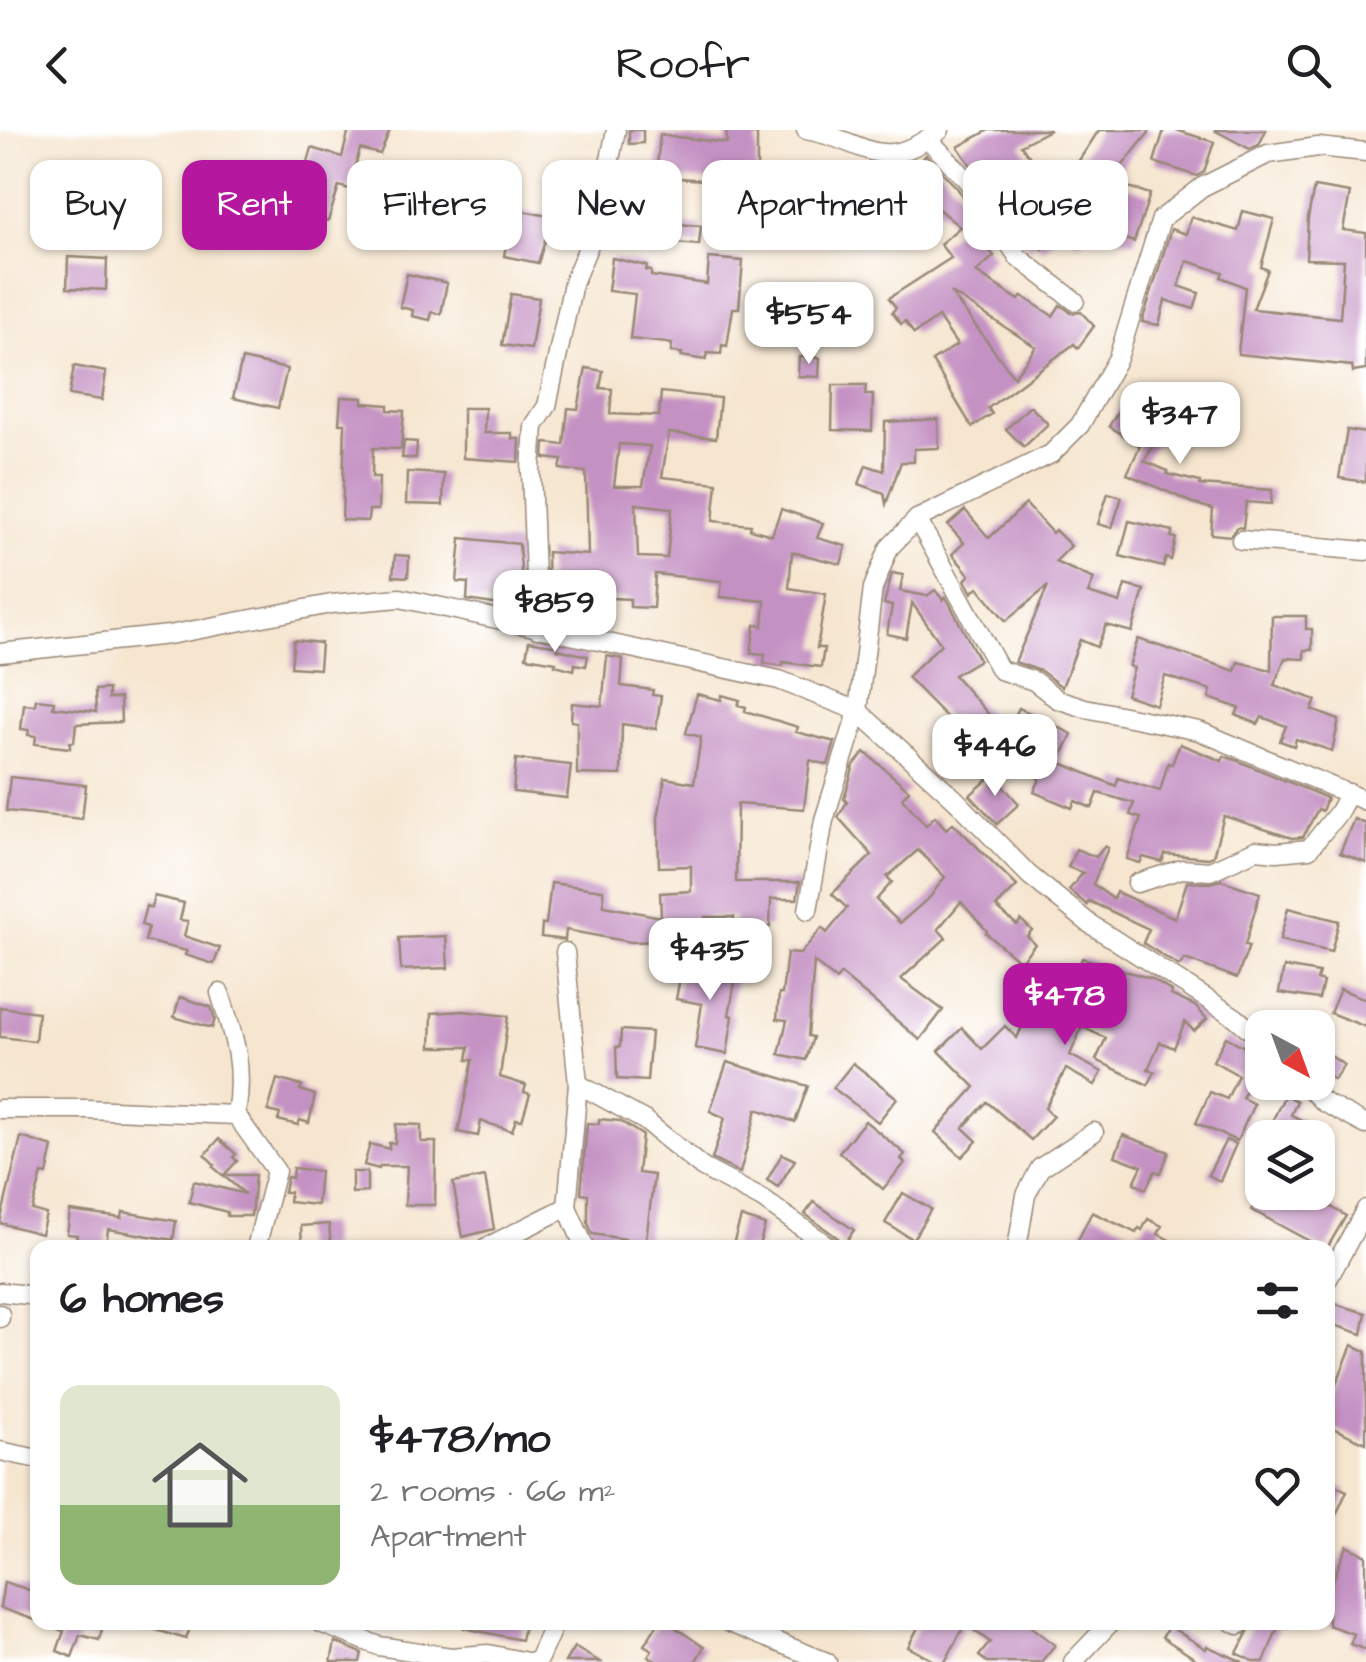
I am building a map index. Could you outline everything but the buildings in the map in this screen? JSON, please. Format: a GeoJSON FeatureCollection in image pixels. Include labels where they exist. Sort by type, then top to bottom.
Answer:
{"type":"FeatureCollection","features":[{"type":"Feature","properties":{"kind":"street"},"geometry":{"type":"LineString","coordinates":[[537,629],[531,470],[534,426],[547,406],[573,283],[596,228],[616,130]]}},
{"type":"Feature","properties":{"kind":"street"},"geometry":{"type":"LineString","coordinates":[[806,130],[878,155],[900,154],[934,135],[1018,257],[1075,301]]}},
{"type":"Feature","properties":{"kind":"street"},"geometry":{"type":"LineString","coordinates":[[808,910],[824,820],[858,711],[872,588],[889,548],[917,519],[1051,454],[1080,425],[1118,358],[1161,219],[1202,188],[1268,154],[1318,147],[1366,152]]}},
{"type":"Feature","properties":{"kind":"street"},"geometry":{"type":"LineString","coordinates":[[917,519],[1000,670],[1034,682],[1056,699],[1198,732],[1358,797],[1308,849],[1256,850],[1210,872],[1182,869],[1136,883]]}},
{"type":"Feature","properties":{"kind":"street"},"geometry":{"type":"LineString","coordinates":[[1240,540],[1366,552]]}},
{"type":"Feature","properties":{"kind":"street"},"geometry":{"type":"LineString","coordinates":[[0,653],[169,635],[331,604],[400,598],[779,680],[858,711],[955,798],[1029,875],[1090,924],[1245,1026]]}},
{"type":"Feature","properties":{"kind":"street"},"geometry":{"type":"LineString","coordinates":[[565,952],[578,1084],[567,1206],[582,1240]]}},
{"type":"Feature","properties":{"kind":"street"},"geometry":{"type":"LineString","coordinates":[[220,993],[237,1048],[242,1083],[236,1115],[276,1171],[258,1240]]}},
{"type":"Feature","properties":{"kind":"street"},"geometry":{"type":"LineString","coordinates":[[578,1084],[644,1120],[703,1168],[762,1199],[819,1240]]}},
{"type":"Feature","properties":{"kind":"street"},"geometry":{"type":"LineString","coordinates":[[1320,1100],[1366,1125]]}},
{"type":"Feature","properties":{"kind":"street"},"geometry":{"type":"LineString","coordinates":[[0,1109],[86,1108],[236,1115]]}},
{"type":"Feature","properties":{"kind":"street"},"geometry":{"type":"LineString","coordinates":[[1018,1240],[1026,1195],[1040,1168],[1094,1132]]}},
{"type":"Feature","properties":{"kind":"street"},"geometry":{"type":"LineString","coordinates":[[501,1240],[567,1206]]}},
{"type":"Feature","properties":{"kind":"street"},"geometry":{"type":"LineString","coordinates":[[1335,1266],[1366,1209]]}},
{"type":"Feature","properties":{"kind":"street"},"geometry":{"type":"LineString","coordinates":[[0,1292],[30,1295]]}},
{"type":"Feature","properties":{"kind":"street"},"geometry":{"type":"LineString","coordinates":[[0,1452],[30,1458]]}},
{"type":"Feature","properties":{"kind":"street"},"geometry":{"type":"LineString","coordinates":[[338,1630],[380,1646],[451,1656],[488,1654],[527,1662]]}},
{"type":"Feature","properties":{"kind":"street"},"geometry":{"type":"LineString","coordinates":[[537,1662],[551,1630]]}},
{"type":"Feature","properties":{"kind":"street"},"geometry":{"type":"LineString","coordinates":[[747,1630],[827,1662]]}},
{"type":"Feature","properties":{"kind":"street"},"geometry":{"type":"LineString","coordinates":[[1073,1662],[1103,1630]]}}]}
